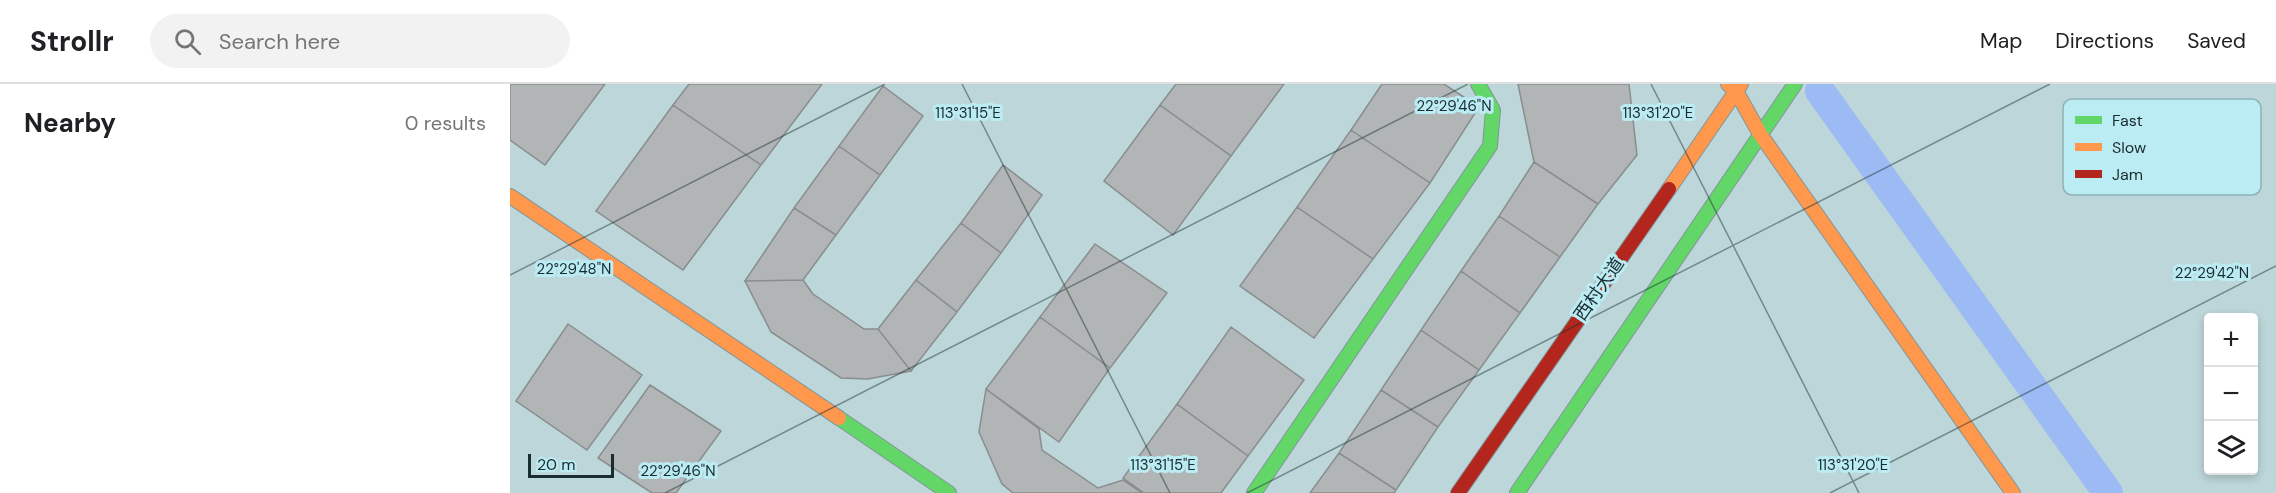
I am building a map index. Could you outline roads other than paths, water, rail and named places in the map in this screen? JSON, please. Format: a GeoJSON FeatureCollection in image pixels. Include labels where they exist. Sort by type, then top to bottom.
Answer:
{"type":"FeatureCollection","features":[{"type":"Feature","properties":{"kind":"street"},"geometry":{"type":"LineString","coordinates":[[1254,493],[1490,146],[1493,110],[1478,84]]}},
{"type":"Feature","properties":{"kind":"street"},"geometry":{"type":"LineString","coordinates":[[1517,493],[1795,84]]}},
{"type":"Feature","properties":{"kind":"street"},"geometry":{"type":"LineString","coordinates":[[1735,86],[1760,134],[2013,493]]}},
{"type":"Feature","properties":{"kind":"street","name":"西村大道"},"geometry":{"type":"LineString","coordinates":[[1458,493],[1735,86]]}},
{"type":"Feature","properties":{"kind":"street"},"geometry":{"type":"LineString","coordinates":[[510,196],[949,493]]}},
{"type":"Feature","properties":{"kind":"waterway"},"geometry":{"type":"LineString","coordinates":[[1820,91],[2108,493]]}}]}
